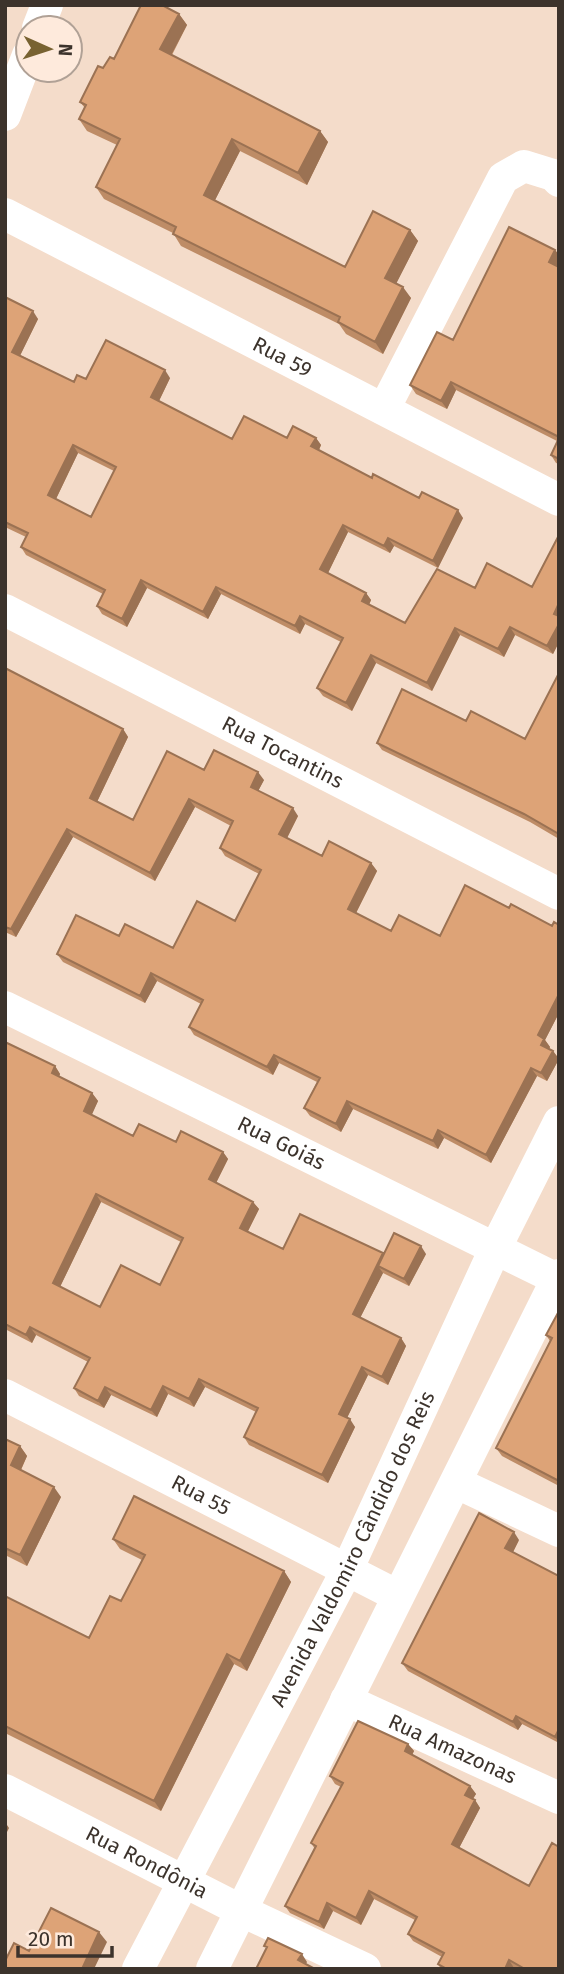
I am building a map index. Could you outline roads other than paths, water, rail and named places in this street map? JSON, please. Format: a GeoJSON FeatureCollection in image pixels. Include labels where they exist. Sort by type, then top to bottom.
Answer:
{"type":"FeatureCollection","features":[{"type":"Feature","properties":{"kind":"street"},"geometry":{"type":"LineString","coordinates":[[5,115],[17,84]]}},
{"type":"Feature","properties":{"kind":"street"},"geometry":{"type":"LineString","coordinates":[[384,409],[503,178],[524,166],[553,175],[559,181]]}},
{"type":"Feature","properties":{"kind":"street","name":"Rua 59"},"geometry":{"type":"LineString","coordinates":[[5,214],[559,500]]}},
{"type":"Feature","properties":{"kind":"street","name":"Rua Tocantins"},"geometry":{"type":"LineString","coordinates":[[5,610],[559,894]]}},
{"type":"Feature","properties":{"kind":"street","name":"Rua Goiás"},"geometry":{"type":"LineString","coordinates":[[5,1007],[558,1278]]}},
{"type":"Feature","properties":{"kind":"street","name":"Avenida Valdomiro Cândido dos Reis"},"geometry":{"type":"LineString","coordinates":[[138,1969],[347,1570],[495,1249],[559,1122]]}},
{"type":"Feature","properties":{"kind":"street"},"geometry":{"type":"LineString","coordinates":[[212,1969],[558,1278]]}},
{"type":"Feature","properties":{"kind":"street","name":"Rua 55"},"geometry":{"type":"LineString","coordinates":[[5,1395],[398,1596]]}},
{"type":"Feature","properties":{"kind":"street"},"geometry":{"type":"LineString","coordinates":[[457,1483],[559,1531]]}},
{"type":"Feature","properties":{"kind":"street","name":"Rua Amazonas"},"geometry":{"type":"LineString","coordinates":[[346,1700],[559,1798]]}},
{"type":"Feature","properties":{"kind":"street","name":"Rua Rondônia"},"geometry":{"type":"LineString","coordinates":[[5,1790],[183,1882],[365,1969]]}}]}
